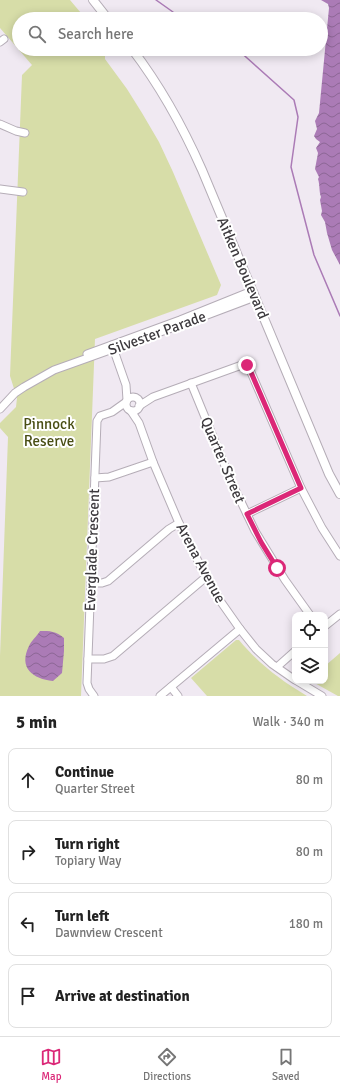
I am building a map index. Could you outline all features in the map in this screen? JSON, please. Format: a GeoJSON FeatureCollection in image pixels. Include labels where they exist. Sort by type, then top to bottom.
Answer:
{"type":"FeatureCollection","features":[{"type":"Feature","properties":{"kind":"main road"},"geometry":{"type":"LineString","coordinates":[[92,0],[102,12]]}},
{"type":"Feature","properties":{"kind":"main road","name":"Aitken Boulevard"},"geometry":{"type":"LineString","coordinates":[[137,56],[156,83],[187,136],[329,474],[340,494]]}},
{"type":"Feature","properties":{"kind":"street"},"geometry":{"type":"LineString","coordinates":[[0,124],[16,132],[25,134]]}},
{"type":"Feature","properties":{"kind":"street"},"geometry":{"type":"LineString","coordinates":[[0,189],[23,192]]}},
{"type":"Feature","properties":{"kind":"street","name":"Silvester Parade"},"geometry":{"type":"LineString","coordinates":[[1,406],[15,393],[41,376],[81,357],[112,347],[180,320],[253,294]]}},
{"type":"Feature","properties":{"kind":"street"},"geometry":{"type":"LineString","coordinates":[[112,347],[126,385],[126,406],[130,410],[135,410],[152,397]]}},
{"type":"Feature","properties":{"kind":"street"},"geometry":{"type":"LineString","coordinates":[[127,401],[130,398],[152,397],[242,365],[246,365],[301,488],[340,556]]}},
{"type":"Feature","properties":{"kind":"street","name":"Quarter Street"},"geometry":{"type":"LineString","coordinates":[[191,383],[232,482],[261,542],[308,612]]}},
{"type":"Feature","properties":{"kind":"street"},"geometry":{"type":"LineString","coordinates":[[126,385],[139,402],[139,407]]}},
{"type":"Feature","properties":{"kind":"street","name":"Everglade Crescent"},"geometry":{"type":"LineString","coordinates":[[112,412],[127,401]]}},
{"type":"Feature","properties":{"kind":"street","name":"Arena Avenue"},"geometry":{"type":"LineString","coordinates":[[139,407],[139,423]]}},
{"type":"Feature","properties":{"kind":"street","name":"Everglade Crescent"},"geometry":{"type":"LineString","coordinates":[[94,696],[90,692],[88,686],[88,659],[97,420],[100,416],[112,412],[130,410]]}},
{"type":"Feature","properties":{"kind":"street","name":"Arena Avenue"},"geometry":{"type":"LineString","coordinates":[[130,410],[139,423],[153,462],[180,523],[206,577],[221,602],[256,649],[292,677]]}},
{"type":"Feature","properties":{"kind":"street"},"geometry":{"type":"LineString","coordinates":[[95,478],[109,478],[153,462]]}},
{"type":"Feature","properties":{"kind":"street"},"geometry":{"type":"LineString","coordinates":[[247,514],[301,488]]}},
{"type":"Feature","properties":{"kind":"street"},"geometry":{"type":"LineString","coordinates":[[91,583],[102,584],[108,581],[169,529],[180,523]]}},
{"type":"Feature","properties":{"kind":"street"},"geometry":{"type":"LineString","coordinates":[[88,659],[104,660],[114,656],[206,577]]}},
{"type":"Feature","properties":{"kind":"street"},"geometry":{"type":"LineString","coordinates":[[328,624],[340,614]]}},
{"type":"Feature","properties":{"kind":"street"},"geometry":{"type":"LineString","coordinates":[[160,696],[240,629]]}},
{"type":"Feature","properties":{"kind":"street"},"geometry":{"type":"LineString","coordinates":[[277,667],[292,654]]}},
{"type":"Feature","properties":{"kind":"street","name":"Arena Avenue"},"geometry":{"type":"LineString","coordinates":[[302,684],[319,695]]}},
{"type":"Feature","properties":{"kind":"street"},"geometry":{"type":"LineString","coordinates":[[171,687],[178,696]]}},
{"type":"Feature","properties":{"kind":"green space","name":"Pinnock Reserve"},"geometry":{"type":"Polygon","coordinates":[[[0,0],[70,0],[80,12],[12,12],[12,42],[0,28],[0,0]]]}},
{"type":"Feature","properties":{"kind":"green space","name":"Pinnock Reserve"},"geometry":{"type":"Polygon","coordinates":[[[24,56],[105,56],[105,59],[127,89],[159,142],[221,285],[217,295],[95,339],[81,696],[0,696],[0,656],[8,437],[0,428],[0,423],[16,407],[17,398],[10,376],[22,75],[32,65],[24,56]]]}},
{"type":"Feature","properties":{"kind":"green space"},"geometry":{"type":"Polygon","coordinates":[[[236,640],[239,640],[254,657],[270,671],[307,696],[207,696],[191,678],[236,640]]]}},
{"type":"Feature","properties":{"kind":"green space"},"geometry":{"type":"Polygon","coordinates":[[[340,653],[340,696],[316,684],[328,684],[328,663],[340,653]]]}},
{"type":"Feature","properties":{"kind":"water"},"geometry":{"type":"Polygon","coordinates":[[[321,0],[340,0],[340,265],[332,250],[325,222],[321,215],[322,211],[319,177],[315,169],[318,153],[316,148],[320,142],[314,136],[317,129],[315,121],[319,113],[324,56],[328,56],[328,4],[321,0]]]}},
{"type":"Feature","properties":{"kind":"water"},"geometry":{"type":"Polygon","coordinates":[[[40,631],[53,632],[64,638],[62,673],[53,681],[39,678],[29,671],[26,666],[25,660],[29,646],[40,631]]]}},
{"type":"Feature","properties":{"kind":"waterway"},"geometry":{"type":"LineString","coordinates":[[156,0],[173,12]]}},
{"type":"Feature","properties":{"kind":"waterway"},"geometry":{"type":"LineString","coordinates":[[245,56],[294,100],[298,117],[291,167],[314,255],[340,316]]}},
{"type":"Feature","properties":{"kind":"route"},"geometry":{"type":"LineString","coordinates":[[247,365],[301,488],[247,514],[261,542],[277,568]]}}]}
